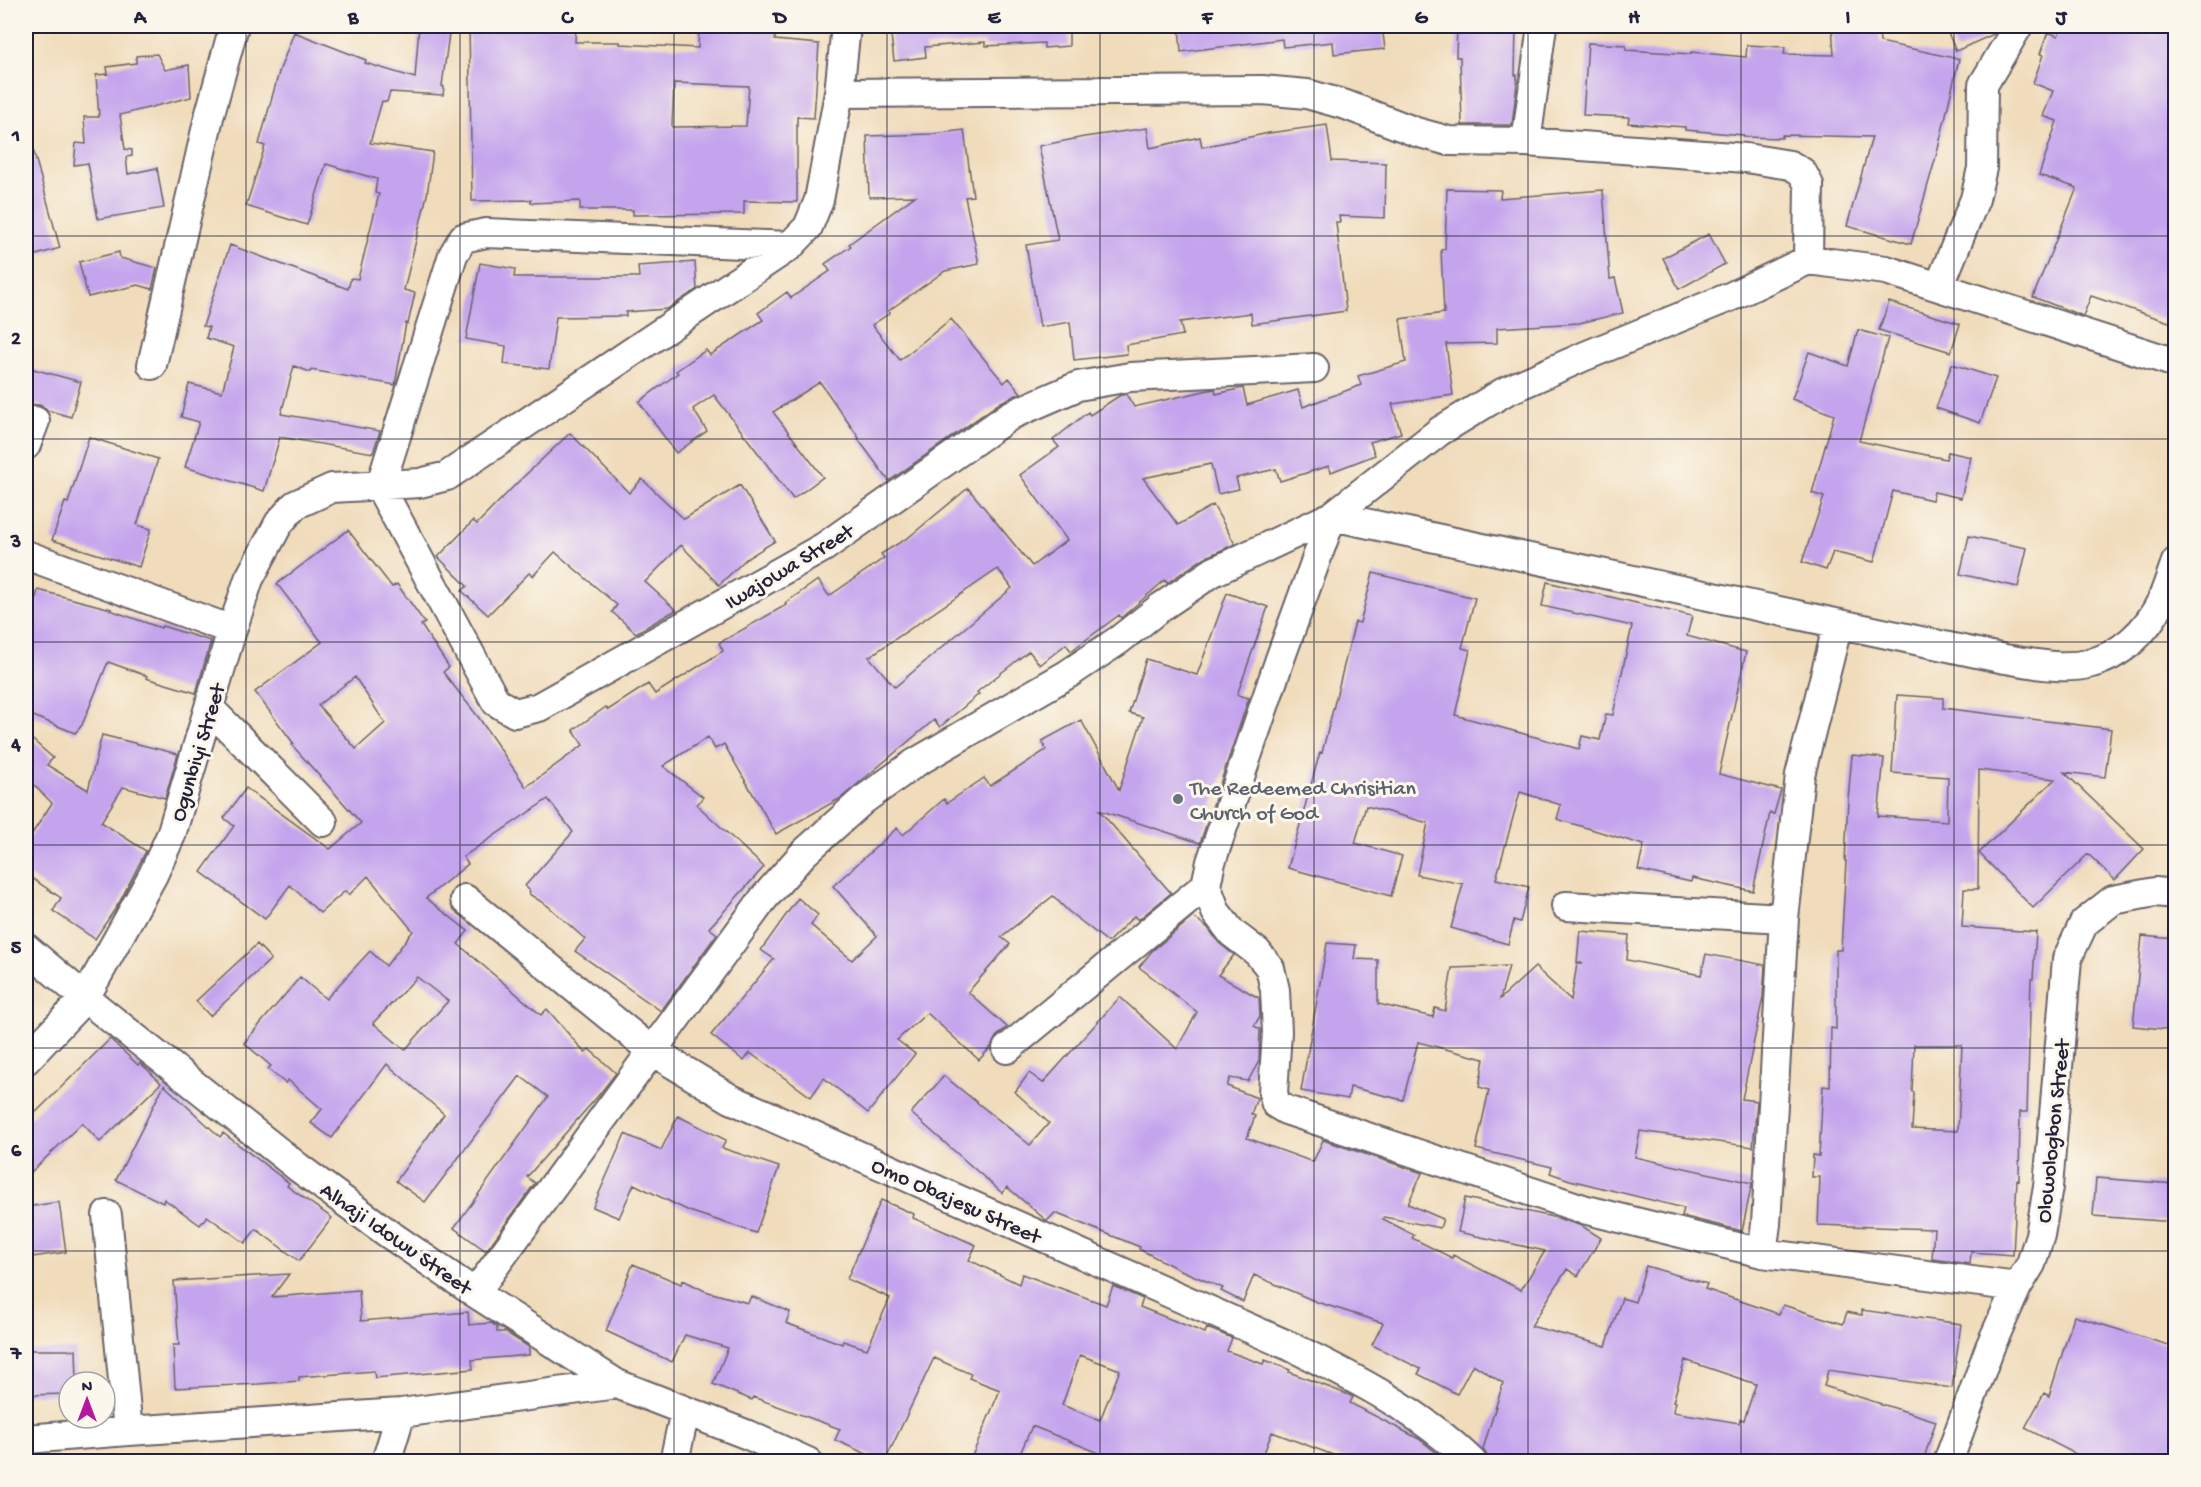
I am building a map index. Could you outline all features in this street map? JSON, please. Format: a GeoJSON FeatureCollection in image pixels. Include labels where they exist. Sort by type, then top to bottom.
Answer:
{"type":"FeatureCollection","features":[{"type":"Feature","properties":{"kind":"street"},"geometry":{"type":"LineString","coordinates":[[152,365],[209,117],[234,26]]}},
{"type":"Feature","properties":{"kind":"street","name":"Ogunbiyi Street"},"geometry":{"type":"LineString","coordinates":[[26,1060],[85,998],[140,902],[171,835],[249,579],[279,523],[295,505],[332,488],[420,483],[447,476],[790,246],[808,227],[819,200],[839,93],[846,26]]}},
{"type":"Feature","properties":{"kind":"street"},"geometry":{"type":"LineString","coordinates":[[1526,142],[1542,26]]}},
{"type":"Feature","properties":{"kind":"street"},"geometry":{"type":"LineString","coordinates":[[1939,287],[1975,200],[1980,178],[1983,85],[2018,26]]}},
{"type":"Feature","properties":{"kind":"street"},"geometry":{"type":"LineString","coordinates":[[839,93],[1262,90],[1307,94],[1346,105],[1416,132],[1449,141],[1526,142],[1746,158],[1790,165],[1802,172],[1809,185],[1808,260]]}},
{"type":"Feature","properties":{"kind":"street"},"geometry":{"type":"LineString","coordinates":[[380,487],[453,255],[463,237],[486,233],[790,246]]}},
{"type":"Feature","properties":{"kind":"street"},"geometry":{"type":"LineString","coordinates":[[476,1293],[764,898],[804,853],[863,800],[915,763],[1068,674],[1213,572],[1332,516],[1440,431],[1504,392],[1732,296],[1808,260],[1886,270],[2175,363]]}},
{"type":"Feature","properties":{"kind":"street","name":"Iwajowa Street"},"geometry":{"type":"LineString","coordinates":[[380,487],[496,702],[515,713],[539,707],[824,547],[1011,415],[1020,411],[1078,386],[1130,377],[1314,368]]}},
{"type":"Feature","properties":{"kind":"street"},"geometry":{"type":"LineString","coordinates":[[1332,516],[2005,659],[2052,665],[2088,664],[2120,651],[2141,632],[2160,603],[2175,562]]}},
{"type":"Feature","properties":{"kind":"street"},"geometry":{"type":"LineString","coordinates":[[1332,516],[1280,659],[1211,862],[1206,885],[1216,912],[1232,933],[1257,952],[1270,968],[1275,990],[1277,1032],[1273,1093],[1276,1104],[1286,1110],[1583,1209],[1762,1253],[2018,1287]]}},
{"type":"Feature","properties":{"kind":"street"},"geometry":{"type":"LineString","coordinates":[[26,555],[232,630]]}},
{"type":"Feature","properties":{"kind":"street"},"geometry":{"type":"LineString","coordinates":[[1762,1253],[1766,1224],[1784,918],[1800,775],[1838,624]]}},
{"type":"Feature","properties":{"kind":"street"},"geometry":{"type":"LineString","coordinates":[[210,709],[323,822]]}},
{"type":"Feature","properties":{"kind":"street"},"geometry":{"type":"LineString","coordinates":[[1007,1049],[1206,885]]}},
{"type":"Feature","properties":{"kind":"street","name":"Olowologbon Street"},"geometry":{"type":"LineString","coordinates":[[1948,1461],[1990,1347],[2031,1264],[2040,1235],[2048,1187],[2067,959],[2084,922],[2113,900],[2155,892],[2175,894]]}},
{"type":"Feature","properties":{"kind":"street","name":"Omo Obajesu Street"},"geometry":{"type":"LineString","coordinates":[[465,898],[652,1051],[731,1099],[1294,1348],[1353,1377],[1409,1412],[1449,1439],[1472,1461]]}},
{"type":"Feature","properties":{"kind":"street"},"geometry":{"type":"LineString","coordinates":[[1566,906],[1784,918]]}},
{"type":"Feature","properties":{"kind":"street","name":"Alhaji Idowu Street"},"geometry":{"type":"LineString","coordinates":[[26,948],[85,998],[299,1168],[389,1234],[476,1293],[617,1384],[808,1461]]}},
{"type":"Feature","properties":{"kind":"street"},"geometry":{"type":"LineString","coordinates":[[107,1215],[128,1431]]}},
{"type":"Feature","properties":{"kind":"street"},"geometry":{"type":"LineString","coordinates":[[26,1439],[401,1413],[617,1384]]}},
{"type":"Feature","properties":{"kind":"street"},"geometry":{"type":"LineString","coordinates":[[674,1461],[685,1411]]}},
{"type":"Feature","properties":{"kind":"street"},"geometry":{"type":"LineString","coordinates":[[386,1461],[401,1413]]}},
{"type":"Feature","properties":{"kind":"building"},"geometry":{"type":"Polygon","coordinates":[[[419,26],[450,26],[442,86],[444,87],[443,95],[390,92],[387,102],[382,101],[370,143],[433,152],[427,195],[404,290],[415,293],[408,324],[406,323],[395,385],[311,370],[310,372],[294,366],[281,414],[380,431],[373,453],[280,437],[264,491],[185,467],[199,422],[181,417],[189,384],[222,392],[234,347],[206,338],[209,327],[203,326],[230,245],[348,289],[351,278],[358,279],[379,194],[375,193],[377,179],[326,164],[307,225],[246,206],[265,146],[259,144],[279,72],[294,32],[366,60],[365,63],[415,78],[419,26]]]}},
{"type":"Feature","properties":{"kind":"building"},"geometry":{"type":"Polygon","coordinates":[[[469,26],[576,26],[575,42],[620,42],[620,44],[698,48],[699,26],[776,26],[775,40],[819,44],[814,118],[797,117],[797,202],[744,201],[744,214],[633,215],[633,210],[580,210],[580,201],[531,203],[531,200],[472,201],[469,26]],[[674,83],[672,127],[746,126],[749,86],[674,83]]]}},
{"type":"Feature","properties":{"kind":"building"},"geometry":{"type":"Polygon","coordinates":[[[890,26],[1069,26],[1069,46],[1044,48],[1044,43],[985,46],[985,42],[925,47],[926,57],[894,61],[890,26]]]}},
{"type":"Feature","properties":{"kind":"building"},"geometry":{"type":"Polygon","coordinates":[[[1179,26],[1382,26],[1385,49],[1334,54],[1333,42],[1283,47],[1282,39],[1181,52],[1179,26]]]}},
{"type":"Feature","properties":{"kind":"building"},"geometry":{"type":"Polygon","coordinates":[[[1457,26],[1516,26],[1515,75],[1517,75],[1517,83],[1512,125],[1462,125],[1460,57],[1456,57],[1457,26]]]}},
{"type":"Feature","properties":{"kind":"building"},"geometry":{"type":"Polygon","coordinates":[[[1832,26],[1878,26],[1880,42],[1959,59],[1937,153],[1911,244],[1847,226],[1872,137],[1782,135],[1782,138],[1744,137],[1744,135],[1685,130],[1685,127],[1628,123],[1629,117],[1583,115],[1588,43],[1626,45],[1626,50],[1746,57],[1747,45],[1785,47],[1784,54],[1834,55],[1832,26]]]}},
{"type":"Feature","properties":{"kind":"building"},"geometry":{"type":"Polygon","coordinates":[[[1945,26],[1999,26],[1994,34],[1956,51],[1945,26]]]}},
{"type":"Feature","properties":{"kind":"building"},"geometry":{"type":"Polygon","coordinates":[[[2062,26],[2175,26],[2175,324],[2091,296],[2083,316],[2033,297],[2077,188],[2039,175],[2057,121],[2043,116],[2053,91],[2033,83],[2048,32],[2058,36],[2062,26]]]}},
{"type":"Feature","properties":{"kind":"building"},"geometry":{"type":"Polygon","coordinates":[[[157,54],[165,70],[189,65],[191,97],[120,115],[125,149],[132,150],[132,156],[126,157],[128,174],[157,168],[164,208],[98,219],[88,163],[74,165],[76,143],[86,144],[84,117],[99,117],[96,75],[108,74],[107,67],[136,63],[136,56],[157,54]]]}},
{"type":"Feature","properties":{"kind":"building"},"geometry":{"type":"Polygon","coordinates":[[[1327,125],[1332,161],[1386,163],[1385,218],[1339,216],[1340,222],[1336,222],[1346,311],[1252,324],[1251,313],[1180,322],[1183,335],[1126,345],[1127,354],[1074,360],[1070,322],[1040,327],[1026,245],[1058,240],[1039,146],[1147,128],[1150,148],[1200,137],[1202,147],[1269,133],[1327,125]]]}},
{"type":"Feature","properties":{"kind":"building"},"geometry":{"type":"Polygon","coordinates":[[[964,130],[973,196],[965,197],[979,264],[945,271],[872,325],[900,360],[951,319],[1004,383],[1009,378],[1021,393],[1001,402],[889,481],[820,382],[773,412],[823,477],[793,499],[714,395],[693,409],[707,431],[676,453],[639,402],[678,373],[676,371],[706,350],[710,355],[763,320],[758,313],[787,292],[791,298],[830,271],[825,264],[915,196],[869,197],[867,136],[932,134],[964,130]]]}},
{"type":"Feature","properties":{"kind":"building"},"geometry":{"type":"Polygon","coordinates":[[[31,142],[60,248],[26,258],[26,143],[31,142]]]}},
{"type":"Feature","properties":{"kind":"building"},"geometry":{"type":"Polygon","coordinates":[[[1447,189],[1501,190],[1500,198],[1603,190],[1610,279],[1615,278],[1623,313],[1579,323],[1497,328],[1497,343],[1446,344],[1453,395],[1392,404],[1401,433],[1370,442],[1375,455],[1331,472],[1329,466],[1280,481],[1276,469],[1236,478],[1239,489],[1218,494],[1211,464],[1143,478],[1178,525],[1213,505],[1235,544],[1204,558],[1167,583],[1165,580],[1121,618],[1119,615],[1071,651],[1066,644],[1040,665],[1029,651],[977,692],[979,694],[940,727],[934,720],[841,798],[776,834],[724,744],[715,749],[708,737],[663,766],[703,797],[697,805],[764,867],[709,928],[717,934],[661,1011],[575,951],[585,939],[548,906],[529,894],[530,891],[525,886],[573,832],[548,799],[463,857],[468,864],[426,898],[468,931],[458,944],[541,1015],[547,1009],[585,1053],[589,1049],[616,1073],[527,1177],[535,1183],[486,1251],[454,1228],[548,1097],[520,1076],[425,1202],[396,1181],[444,1114],[387,1064],[332,1138],[311,1123],[322,1109],[288,1080],[285,1083],[268,1069],[271,1066],[244,1043],[300,977],[326,999],[370,951],[386,966],[413,931],[368,876],[349,895],[345,891],[320,913],[290,885],[265,919],[201,872],[234,826],[224,818],[246,788],[330,849],[361,823],[292,745],[294,744],[255,692],[322,642],[277,584],[348,530],[392,587],[397,584],[425,623],[421,625],[449,667],[443,672],[479,718],[526,787],[583,745],[573,730],[606,707],[608,710],[648,684],[655,694],[723,651],[719,643],[786,605],[785,603],[818,580],[829,596],[884,558],[881,554],[909,537],[968,488],[1032,566],[1067,540],[1020,475],[1059,447],[1053,440],[1088,412],[1090,415],[1119,396],[1126,394],[1134,407],[1209,390],[1215,389],[1216,394],[1243,388],[1247,405],[1298,390],[1303,407],[1361,385],[1358,376],[1406,362],[1400,319],[1444,313],[1441,250],[1445,249],[1447,189]],[[998,569],[869,657],[895,687],[1012,588],[998,569]],[[355,677],[318,705],[356,749],[385,723],[355,677]],[[417,977],[373,1023],[405,1050],[448,1001],[417,977]]]}},
{"type":"Feature","properties":{"kind":"building"},"geometry":{"type":"Polygon","coordinates":[[[1709,234],[1725,264],[1679,289],[1663,258],[1709,234]]]}},
{"type":"Feature","properties":{"kind":"building"},"geometry":{"type":"Polygon","coordinates":[[[119,252],[120,258],[157,268],[152,289],[138,285],[88,297],[79,262],[119,252]]]}},
{"type":"Feature","properties":{"kind":"building"},"geometry":{"type":"Polygon","coordinates":[[[695,262],[697,289],[667,309],[626,312],[626,316],[556,317],[549,369],[504,364],[506,346],[466,339],[480,263],[515,269],[514,277],[639,277],[638,266],[695,262]]]}},
{"type":"Feature","properties":{"kind":"building"},"geometry":{"type":"Polygon","coordinates":[[[1889,302],[1960,324],[1951,352],[1879,330],[1889,302]]]}},
{"type":"Feature","properties":{"kind":"building"},"geometry":{"type":"Polygon","coordinates":[[[1858,330],[1888,338],[1859,441],[1946,459],[1948,452],[1971,457],[1961,498],[1934,492],[1932,500],[1893,491],[1874,562],[1833,552],[1826,570],[1802,562],[1824,497],[1812,493],[1834,415],[1792,399],[1809,352],[1848,366],[1858,330]]]}},
{"type":"Feature","properties":{"kind":"building"},"geometry":{"type":"Polygon","coordinates":[[[1952,364],[1996,378],[1980,423],[1936,408],[1952,364]]]}},
{"type":"Feature","properties":{"kind":"building"},"geometry":{"type":"Polygon","coordinates":[[[26,367],[81,382],[71,417],[47,410],[40,405],[26,404],[26,367]]]}},
{"type":"Feature","properties":{"kind":"building"},"geometry":{"type":"Polygon","coordinates":[[[570,433],[629,493],[642,479],[684,519],[740,485],[775,541],[746,559],[719,585],[681,545],[645,582],[676,610],[636,633],[612,612],[617,605],[555,552],[533,576],[529,573],[488,615],[462,591],[467,586],[438,557],[473,521],[477,524],[570,433]]]}},
{"type":"Feature","properties":{"kind":"building"},"geometry":{"type":"Polygon","coordinates":[[[89,437],[158,459],[137,525],[151,529],[139,567],[52,540],[65,502],[68,503],[89,437]]]}},
{"type":"Feature","properties":{"kind":"building"},"geometry":{"type":"Polygon","coordinates":[[[1969,536],[2027,548],[2018,587],[1960,574],[1969,536]]]}},
{"type":"Feature","properties":{"kind":"building"},"geometry":{"type":"Polygon","coordinates":[[[1373,573],[1475,598],[1462,648],[1470,650],[1455,715],[1579,749],[1582,736],[1600,740],[1606,714],[1613,715],[1632,626],[1542,606],[1547,582],[1692,616],[1687,636],[1746,652],[1719,774],[1781,790],[1774,814],[1770,813],[1753,891],[1692,878],[1691,882],[1638,870],[1644,845],[1557,819],[1561,805],[1520,792],[1496,879],[1529,887],[1520,922],[1514,920],[1508,944],[1451,928],[1463,884],[1417,875],[1428,823],[1366,806],[1355,843],[1402,856],[1391,896],[1288,868],[1320,752],[1322,753],[1355,622],[1360,623],[1373,573]]]}},
{"type":"Feature","properties":{"kind":"building"},"geometry":{"type":"Polygon","coordinates":[[[38,590],[111,609],[161,628],[162,626],[211,641],[196,693],[146,678],[147,676],[108,662],[82,725],[75,733],[26,713],[26,639],[38,590]]]}},
{"type":"Feature","properties":{"kind":"building"},"geometry":{"type":"Polygon","coordinates":[[[1227,593],[1268,607],[1237,695],[1249,698],[1200,843],[1099,810],[1171,893],[1138,920],[1134,916],[1108,942],[1068,911],[1053,896],[1001,937],[1010,944],[968,992],[1007,1027],[996,1037],[991,1047],[979,1060],[927,1013],[897,1040],[915,1054],[868,1113],[824,1078],[811,1097],[750,1053],[744,1061],[711,1035],[774,959],[761,950],[798,898],[818,915],[811,925],[852,960],[877,936],[833,886],[897,828],[903,835],[944,799],[947,803],[984,778],[990,786],[1046,750],[1042,741],[1081,720],[1119,790],[1143,717],[1129,713],[1146,659],[1197,675],[1227,593]]]}},
{"type":"Feature","properties":{"kind":"building"},"geometry":{"type":"Polygon","coordinates":[[[1897,695],[1943,698],[1943,708],[2111,729],[2105,777],[2064,772],[2144,849],[2115,880],[2088,854],[2033,908],[1979,853],[2055,779],[1979,770],[1978,889],[1964,889],[1962,927],[2036,932],[2033,979],[2031,979],[2027,1112],[2020,1112],[2019,1181],[2017,1180],[2013,1255],[1971,1252],[1970,1264],[1932,1259],[1934,1229],[1818,1225],[1820,1177],[1812,1177],[1813,1155],[1819,1156],[1823,1086],[1830,1087],[1831,1028],[1836,1029],[1836,950],[1841,950],[1852,755],[1884,758],[1878,816],[1947,821],[1948,777],[1892,773],[1897,695]],[[1914,1045],[1912,1129],[1958,1131],[1962,1045],[1914,1045]]]}},
{"type":"Feature","properties":{"kind":"building"},"geometry":{"type":"Polygon","coordinates":[[[26,734],[53,758],[47,765],[88,790],[102,735],[178,754],[165,798],[123,787],[101,822],[146,851],[119,903],[95,939],[53,911],[61,898],[26,874],[26,843],[52,803],[31,782],[26,788],[26,734]]]}},
{"type":"Feature","properties":{"kind":"building"},"geometry":{"type":"Polygon","coordinates":[[[1193,917],[1208,928],[1219,943],[1234,955],[1218,975],[1259,998],[1260,1016],[1254,1026],[1260,1029],[1259,1061],[1248,1081],[1230,1078],[1227,1086],[1257,1098],[1251,1114],[1255,1116],[1247,1138],[1313,1162],[1323,1140],[1422,1173],[1408,1204],[1443,1219],[1440,1228],[1384,1217],[1383,1219],[1414,1235],[1412,1238],[1452,1258],[1453,1255],[1521,1290],[1545,1251],[1458,1232],[1465,1198],[1557,1218],[1582,1226],[1601,1238],[1578,1276],[1567,1269],[1531,1326],[1606,1346],[1622,1298],[1635,1302],[1646,1266],[1707,1284],[1705,1289],[1779,1314],[1783,1305],[1843,1324],[1847,1312],[1862,1315],[1862,1310],[1961,1324],[1952,1388],[1828,1370],[1824,1386],[1936,1421],[1923,1461],[1488,1461],[1483,1449],[1503,1383],[1473,1364],[1457,1394],[1418,1374],[1421,1369],[1372,1345],[1383,1323],[1317,1302],[1254,1275],[1243,1302],[1221,1291],[1223,1288],[1178,1269],[1139,1249],[1140,1247],[1055,1213],[1047,1221],[1007,1187],[1002,1193],[911,1113],[944,1076],[1030,1145],[1049,1123],[1015,1092],[1029,1073],[1043,1083],[1120,997],[1177,1049],[1197,1012],[1139,967],[1152,951],[1193,917]],[[1685,1360],[1673,1402],[1675,1402],[1673,1412],[1739,1423],[1740,1419],[1744,1420],[1756,1384],[1685,1360]]]}},
{"type":"Feature","properties":{"kind":"building"},"geometry":{"type":"Polygon","coordinates":[[[1580,931],[1629,935],[1627,960],[1701,975],[1706,954],[1765,965],[1763,997],[1742,1099],[1757,1101],[1753,1147],[1640,1131],[1635,1157],[1752,1183],[1742,1231],[1682,1216],[1684,1208],[1570,1180],[1550,1173],[1552,1167],[1476,1149],[1489,1090],[1479,1087],[1484,1059],[1418,1042],[1403,1100],[1350,1087],[1348,1099],[1301,1091],[1327,943],[1356,945],[1354,959],[1378,960],[1378,1004],[1433,1017],[1435,1008],[1445,1011],[1452,968],[1509,966],[1500,999],[1535,967],[1571,1000],[1577,964],[1583,964],[1577,962],[1580,931]]]}},
{"type":"Feature","properties":{"kind":"building"},"geometry":{"type":"Polygon","coordinates":[[[2142,936],[2175,939],[2175,1030],[2133,1026],[2142,936]]]}},
{"type":"Feature","properties":{"kind":"building"},"geometry":{"type":"Polygon","coordinates":[[[257,944],[271,959],[210,1016],[196,1001],[257,944]]]}},
{"type":"Feature","properties":{"kind":"building"},"geometry":{"type":"Polygon","coordinates":[[[110,1039],[161,1083],[100,1142],[82,1123],[26,1177],[26,1122],[110,1039]]]}},
{"type":"Feature","properties":{"kind":"building"},"geometry":{"type":"Polygon","coordinates":[[[164,1085],[220,1137],[223,1133],[289,1183],[287,1186],[332,1218],[299,1261],[256,1229],[245,1243],[207,1216],[200,1225],[164,1199],[163,1203],[116,1180],[164,1085]]]}},
{"type":"Feature","properties":{"kind":"building"},"geometry":{"type":"Polygon","coordinates":[[[678,1116],[726,1140],[722,1148],[779,1167],[756,1233],[689,1211],[634,1184],[619,1218],[593,1207],[625,1134],[661,1150],[678,1116]]]}},
{"type":"Feature","properties":{"kind":"building"},"geometry":{"type":"Polygon","coordinates":[[[2096,1178],[2175,1184],[2175,1222],[2093,1216],[2096,1178]]]}},
{"type":"Feature","properties":{"kind":"building"},"geometry":{"type":"Polygon","coordinates":[[[881,1200],[914,1214],[913,1218],[976,1245],[969,1260],[1019,1284],[1022,1274],[1106,1305],[1113,1286],[1143,1299],[1140,1307],[1205,1333],[1207,1328],[1232,1338],[1227,1351],[1263,1364],[1265,1360],[1353,1397],[1350,1403],[1419,1439],[1447,1461],[1349,1461],[1272,1432],[1261,1461],[1119,1461],[1032,1426],[1017,1461],[970,1461],[1000,1390],[969,1378],[971,1374],[934,1358],[885,1461],[882,1461],[835,1440],[840,1429],[753,1397],[752,1400],[713,1384],[728,1348],[685,1335],[672,1362],[606,1331],[633,1264],[681,1284],[683,1280],[705,1291],[748,1303],[751,1296],[790,1312],[786,1323],[842,1344],[843,1341],[867,1349],[890,1298],[847,1279],[881,1200]],[[1080,1355],[1062,1405],[1100,1420],[1120,1370],[1080,1355]]]}},
{"type":"Feature","properties":{"kind":"building"},"geometry":{"type":"Polygon","coordinates":[[[59,1202],[66,1252],[26,1258],[26,1207],[59,1202]]]}},
{"type":"Feature","properties":{"kind":"building"},"geometry":{"type":"Polygon","coordinates":[[[289,1274],[272,1297],[359,1290],[361,1321],[468,1312],[469,1325],[491,1323],[497,1327],[497,1332],[505,1332],[529,1347],[529,1355],[472,1360],[473,1369],[375,1378],[374,1371],[299,1377],[299,1381],[175,1388],[173,1345],[179,1345],[174,1281],[289,1274]]]}},
{"type":"Feature","properties":{"kind":"building"},"geometry":{"type":"Polygon","coordinates":[[[2074,1316],[2175,1347],[2175,1461],[2089,1461],[2025,1428],[2044,1393],[2049,1396],[2074,1316]]]}},
{"type":"Feature","properties":{"kind":"building"},"geometry":{"type":"Polygon","coordinates":[[[26,1350],[76,1350],[77,1370],[57,1370],[57,1394],[26,1395],[26,1350]]]}},
{"type":"Feature","properties":{"kind":"place","name":"The Redeemed Chrisitian Church of God"},"geometry":{"type":"Point","coordinates":[1178,799]}}]}
